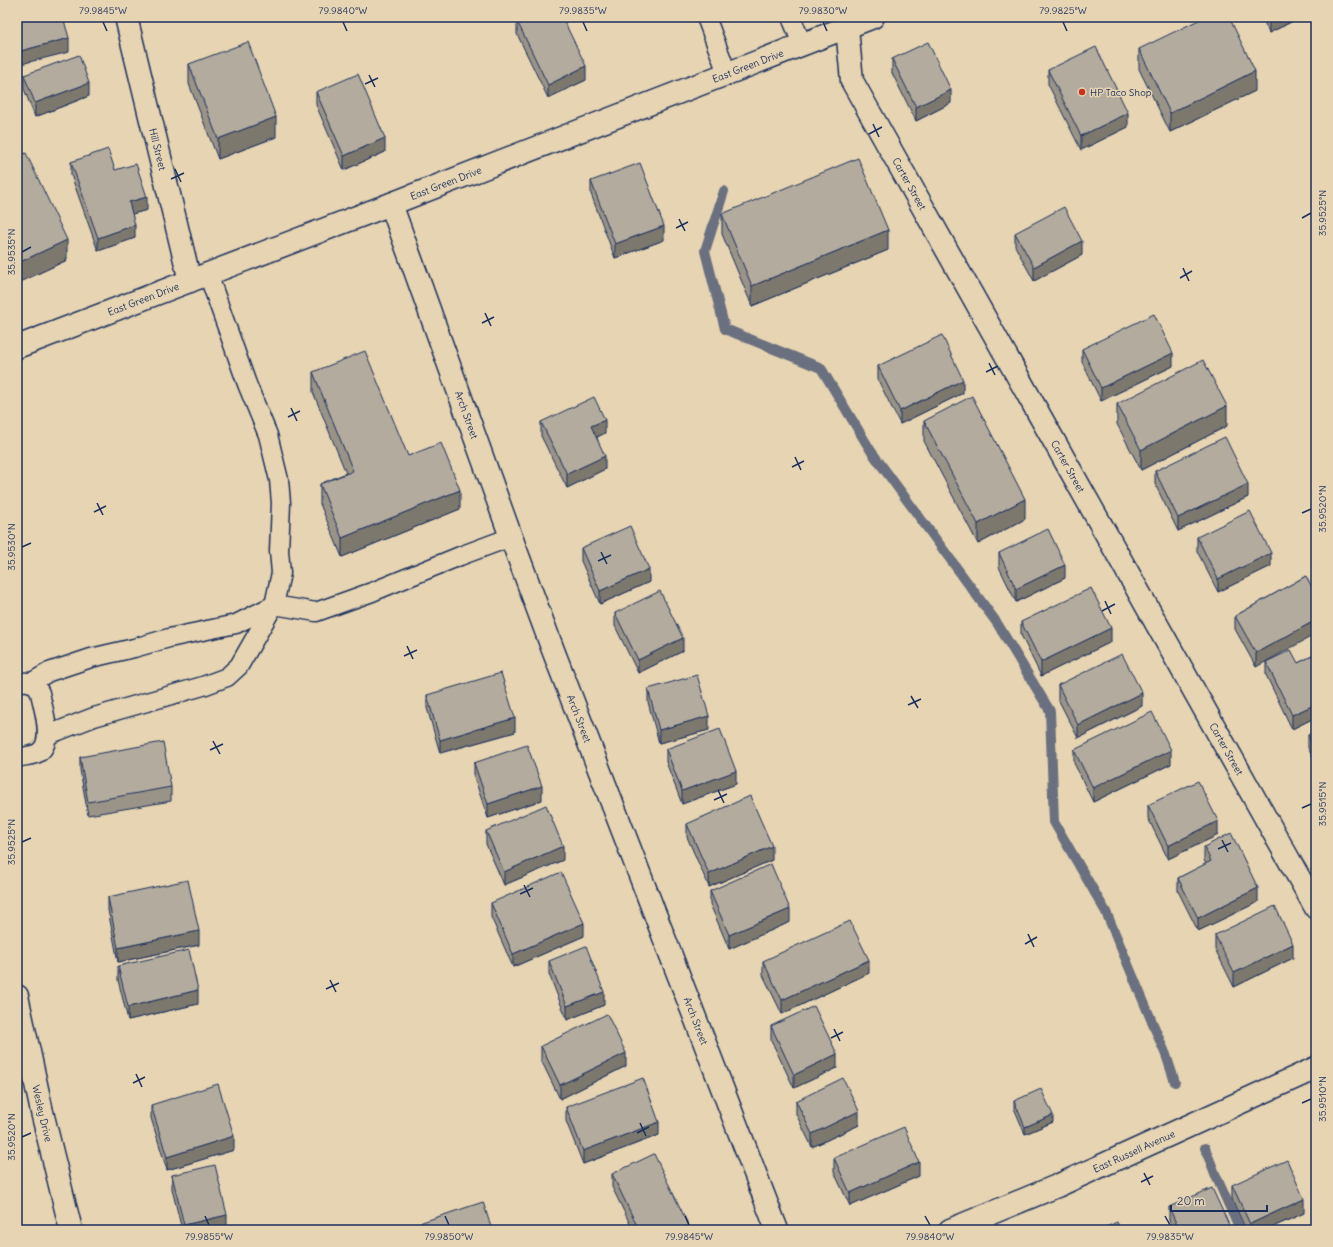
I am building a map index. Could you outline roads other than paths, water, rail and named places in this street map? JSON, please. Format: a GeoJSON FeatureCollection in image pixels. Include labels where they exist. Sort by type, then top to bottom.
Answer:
{"type":"FeatureCollection","features":[{"type":"Feature","properties":{"kind":"street","name":"Hill Street"},"geometry":{"type":"LineString","coordinates":[[126,17],[199,278]]}},
{"type":"Feature","properties":{"kind":"street","name":"East Green Drive"},"geometry":{"type":"LineString","coordinates":[[17,347],[391,204],[802,44],[846,22],[873,17]]}},
{"type":"Feature","properties":{"kind":"street","name":"Carter Street"},"geometry":{"type":"LineString","coordinates":[[846,22],[852,81],[1316,908]]}},
{"type":"Feature","properties":{"kind":"street","name":"Arch Street"},"geometry":{"type":"LineString","coordinates":[[391,204],[553,650],[777,1230]]}},
{"type":"Feature","properties":{"kind":"street","name":"Wesley Drive"},"geometry":{"type":"LineString","coordinates":[[17,996],[42,1112],[71,1230]]}},
{"type":"Feature","properties":{"kind":"street","name":"East Russell Avenue"},"geometry":{"type":"LineString","coordinates":[[950,1230],[1058,1186],[1316,1068]]}},
{"type":"Feature","properties":{"kind":"lane"},"geometry":{"type":"LineString","coordinates":[[706,17],[727,73]]}},
{"type":"Feature","properties":{"kind":"lane"},"geometry":{"type":"LineString","coordinates":[[791,17],[802,44]]}},
{"type":"Feature","properties":{"kind":"lane"},"geometry":{"type":"LineString","coordinates":[[48,735],[94,717],[195,688],[227,677],[239,666],[274,605],[281,573],[280,480],[268,435],[247,384],[199,278]]}},
{"type":"Feature","properties":{"kind":"lane"},"geometry":{"type":"LineString","coordinates":[[24,683],[50,672],[91,658],[192,633],[236,624],[274,605],[316,612],[372,592],[511,537]]}},
{"type":"Feature","properties":{"kind":"lane"},"geometry":{"type":"LineString","coordinates":[[17,758],[31,756],[40,752],[45,745],[48,735],[40,693],[37,687],[24,683]]}},
{"type":"Feature","properties":{"kind":"waterway"},"geometry":{"type":"LineString","coordinates":[[724,191],[705,251],[725,329],[821,368],[871,451],[997,623],[1050,711],[1054,822],[1106,912],[1166,1055],[1175,1082]]}},
{"type":"Feature","properties":{"kind":"waterway"},"geometry":{"type":"LineString","coordinates":[[1205,1148],[1240,1230]]}},
{"type":"Feature","properties":{"kind":"place","name":"HP Taco Shop"},"geometry":{"type":"Point","coordinates":[1082,92]}}]}
